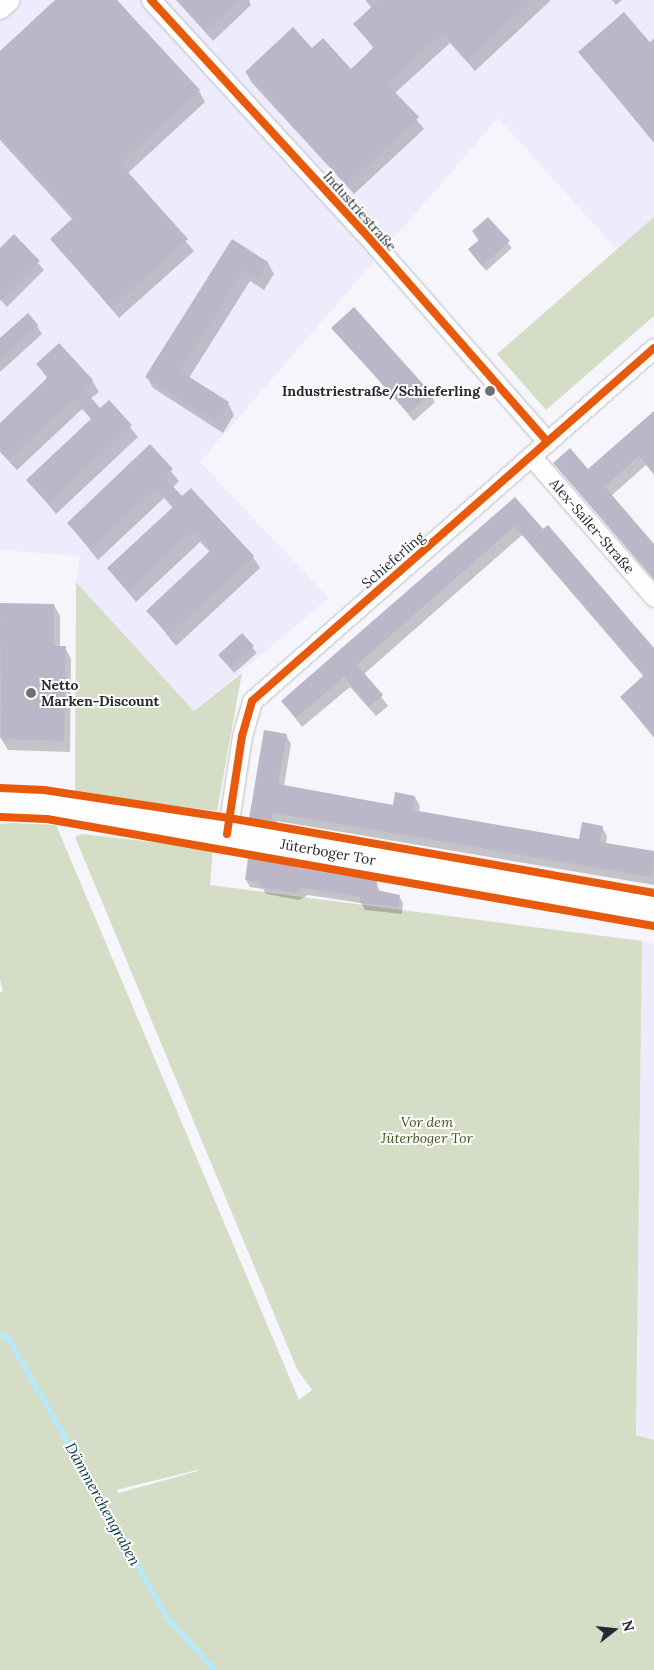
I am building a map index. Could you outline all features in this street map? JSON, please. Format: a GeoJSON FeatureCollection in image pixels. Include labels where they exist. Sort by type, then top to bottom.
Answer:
{"type":"FeatureCollection","features":[{"type":"Feature","properties":{"kind":"main road","name":"Jüterboger Tor"},"geometry":{"type":"LineString","coordinates":[[0,804],[55,807],[227,834],[654,910]]}},
{"type":"Feature","properties":{"kind":"street"},"geometry":{"type":"LineString","coordinates":[[0,9],[10,0]]}},
{"type":"Feature","properties":{"kind":"street","name":"Industriestraße"},"geometry":{"type":"LineString","coordinates":[[151,0],[362,230],[548,441]]}},
{"type":"Feature","properties":{"kind":"street","name":"Schieferling"},"geometry":{"type":"LineString","coordinates":[[227,834],[242,736],[252,701],[654,348]]}},
{"type":"Feature","properties":{"kind":"street","name":"Alex-Sailer-Straße"},"geometry":{"type":"LineString","coordinates":[[531,456],[654,597]]}},
{"type":"Feature","properties":{"kind":"shaded area"},"geometry":{"type":"Polygon","coordinates":[[[0,0],[654,0],[654,220],[617,250],[498,118],[200,462],[329,598],[194,711],[76,582],[80,556],[0,550],[0,0]]]}},
{"type":"Feature","properties":{"kind":"shaded area"},"geometry":{"type":"Polygon","coordinates":[[[642,941],[654,944],[654,1440],[636,1435],[642,941]]]}},
{"type":"Feature","properties":{"kind":"green space"},"geometry":{"type":"Polygon","coordinates":[[[654,217],[654,316],[546,410],[497,354],[654,217]]]}},
{"type":"Feature","properties":{"kind":"green space"},"geometry":{"type":"Polygon","coordinates":[[[76,582],[194,711],[242,673],[217,811],[75,794],[76,582]]]}},
{"type":"Feature","properties":{"kind":"green space","name":"Vor dem Jüterboger Tor"},"geometry":{"type":"Polygon","coordinates":[[[0,824],[56,825],[299,1400],[312,1390],[297,1369],[75,837],[82,834],[213,849],[210,885],[642,941],[636,1435],[654,1440],[654,1670],[0,1670],[0,992],[3,991],[0,980],[0,824]],[[198,1471],[116,1490],[119,1493],[198,1471]]]}},
{"type":"Feature","properties":{"kind":"building"},"geometry":{"type":"Polygon","coordinates":[[[55,0],[117,0],[200,90],[120,163],[188,239],[111,308],[50,239],[74,217],[0,137],[0,51],[55,0]]]}},
{"type":"Feature","properties":{"kind":"building"},"geometry":{"type":"Polygon","coordinates":[[[178,0],[239,0],[206,31],[178,0]]]}},
{"type":"Feature","properties":{"kind":"building"},"geometry":{"type":"Polygon","coordinates":[[[379,0],[532,0],[468,61],[443,33],[387,84],[419,117],[347,184],[245,72],[293,27],[312,48],[323,38],[351,69],[374,47],[353,24],[379,0]]]}},
{"type":"Feature","properties":{"kind":"building"},"geometry":{"type":"Polygon","coordinates":[[[624,12],[654,47],[654,141],[578,52],[624,12]]]}},
{"type":"Feature","properties":{"kind":"building"},"geometry":{"type":"Polygon","coordinates":[[[488,217],[510,241],[482,266],[468,249],[479,240],[472,231],[488,217]]]}},
{"type":"Feature","properties":{"kind":"building"},"geometry":{"type":"Polygon","coordinates":[[[14,234],[40,261],[0,301],[0,248],[14,234]]]}},
{"type":"Feature","properties":{"kind":"building"},"geometry":{"type":"Polygon","coordinates":[[[232,239],[268,262],[258,279],[244,270],[180,371],[229,402],[216,422],[145,377],[232,239]]]}},
{"type":"Feature","properties":{"kind":"building"},"geometry":{"type":"Polygon","coordinates":[[[354,307],[431,393],[409,413],[331,328],[354,307]]]}},
{"type":"Feature","properties":{"kind":"building"},"geometry":{"type":"Polygon","coordinates":[[[28,313],[38,325],[0,359],[0,338],[28,313]]]}},
{"type":"Feature","properties":{"kind":"building"},"geometry":{"type":"Polygon","coordinates":[[[59,343],[93,380],[83,389],[100,408],[109,400],[132,425],[48,504],[26,480],[92,418],[75,398],[9,459],[0,449],[0,423],[48,377],[36,364],[59,343]]]}},
{"type":"Feature","properties":{"kind":"building"},"geometry":{"type":"Polygon","coordinates":[[[654,411],[654,473],[639,456],[605,487],[654,544],[654,579],[553,463],[570,448],[588,469],[654,411]]]}},
{"type":"Feature","properties":{"kind":"building"},"geometry":{"type":"Polygon","coordinates":[[[150,444],[173,469],[165,478],[182,496],[191,488],[254,556],[169,635],[146,611],[211,550],[193,531],[128,592],[107,568],[174,506],[157,488],[91,549],[67,523],[150,444]]]}},
{"type":"Feature","properties":{"kind":"building"},"geometry":{"type":"Polygon","coordinates":[[[515,497],[543,529],[548,525],[654,648],[654,736],[620,697],[644,675],[515,526],[357,665],[383,695],[369,707],[344,677],[296,718],[281,701],[515,497]]]}},
{"type":"Feature","properties":{"kind":"building"},"geometry":{"type":"Polygon","coordinates":[[[0,603],[54,604],[54,646],[66,646],[64,741],[1,739],[0,603]]]}},
{"type":"Feature","properties":{"kind":"building"},"geometry":{"type":"Polygon","coordinates":[[[242,633],[254,646],[230,668],[218,655],[242,633]]]}},
{"type":"Feature","properties":{"kind":"building"},"geometry":{"type":"Polygon","coordinates":[[[264,730],[287,734],[278,784],[393,805],[395,792],[415,796],[413,810],[579,839],[582,822],[603,826],[600,842],[654,851],[652,877],[273,813],[271,823],[249,819],[264,730]]]}},
{"type":"Feature","properties":{"kind":"building"},"geometry":{"type":"Polygon","coordinates":[[[248,858],[299,866],[298,869],[377,880],[376,890],[400,895],[398,907],[360,903],[360,897],[303,888],[295,893],[260,887],[261,883],[245,880],[248,858]]]}},
{"type":"Feature","properties":{"kind":"waterway","name":"Dämmerchengraben"},"geometry":{"type":"LineString","coordinates":[[0,1334],[9,1339],[167,1618],[215,1670]]}},
{"type":"Feature","properties":{"kind":"cycle path"},"geometry":{"type":"LineString","coordinates":[[151,0],[362,230],[547,441]]}},
{"type":"Feature","properties":{"kind":"cycle path"},"geometry":{"type":"LineString","coordinates":[[227,834],[242,736],[252,701],[654,348]]}},
{"type":"Feature","properties":{"kind":"cycle path"},"geometry":{"type":"LineString","coordinates":[[0,788],[44,790],[229,818],[654,893]]}},
{"type":"Feature","properties":{"kind":"cycle path"},"geometry":{"type":"LineString","coordinates":[[0,817],[47,819],[654,926]]}},
{"type":"Feature","properties":{"kind":"place","name":"Industriestraße/Schieferling"},"geometry":{"type":"Point","coordinates":[490,391]}},
{"type":"Feature","properties":{"kind":"place","name":"Netto Marken-Discount"},"geometry":{"type":"Point","coordinates":[31,693]}}]}
